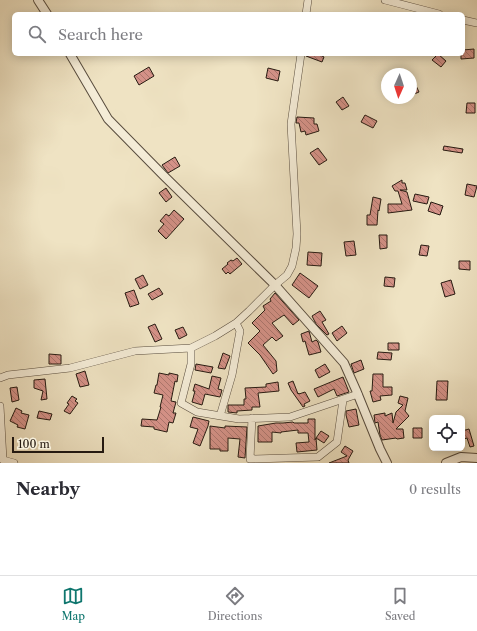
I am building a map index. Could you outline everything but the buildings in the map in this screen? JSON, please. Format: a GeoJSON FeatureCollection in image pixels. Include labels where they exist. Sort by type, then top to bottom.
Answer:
{"type":"FeatureCollection","features":[{"type":"Feature","properties":{"kind":"street"},"geometry":{"type":"LineString","coordinates":[[38,0],[46,12]]}},
{"type":"Feature","properties":{"kind":"street"},"geometry":{"type":"LineString","coordinates":[[306,12],[308,0]]}},
{"type":"Feature","properties":{"kind":"street"},"geometry":{"type":"LineString","coordinates":[[385,0],[431,12]]}},
{"type":"Feature","properties":{"kind":"street"},"geometry":{"type":"LineString","coordinates":[[465,20],[477,23]]}},
{"type":"Feature","properties":{"kind":"street"},"geometry":{"type":"LineString","coordinates":[[71,56],[108,119],[275,285],[344,363],[387,463]]}},
{"type":"Feature","properties":{"kind":"street"},"geometry":{"type":"LineString","coordinates":[[0,378],[8,375],[70,368],[135,351],[191,348],[236,323],[287,275],[292,266],[297,234],[290,124],[301,56]]}},
{"type":"Feature","properties":{"kind":"street"},"geometry":{"type":"LineString","coordinates":[[220,416],[232,375],[240,331],[236,323]]}},
{"type":"Feature","properties":{"kind":"street"},"geometry":{"type":"LineString","coordinates":[[191,348],[191,364],[181,403],[197,412],[239,419],[290,417],[358,394]]}},
{"type":"Feature","properties":{"kind":"street"},"geometry":{"type":"LineString","coordinates":[[252,418],[250,459],[282,461],[318,457],[337,442],[343,400]]}},
{"type":"Feature","properties":{"kind":"street"},"geometry":{"type":"LineString","coordinates":[[0,406],[3,460],[14,463]]}},
{"type":"Feature","properties":{"kind":"street"},"geometry":{"type":"LineString","coordinates":[[446,463],[461,456],[477,458]]}}]}
